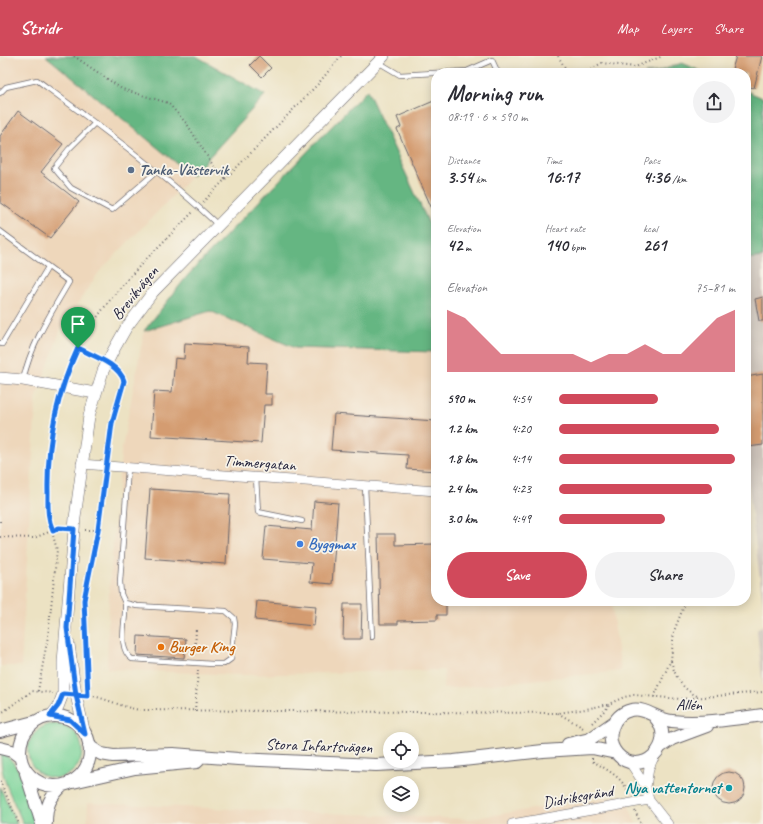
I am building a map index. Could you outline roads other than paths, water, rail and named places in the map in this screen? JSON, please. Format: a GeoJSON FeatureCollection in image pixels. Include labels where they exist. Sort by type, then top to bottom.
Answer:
{"type":"FeatureCollection","features":[{"type":"Feature","properties":{"kind":"main road"},"geometry":{"type":"LineString","coordinates":[[635,710],[645,711],[654,716],[660,724],[663,733],[658,751],[643,762],[629,761],[616,752],[610,738],[614,723],[620,715],[635,710]]}},
{"type":"Feature","properties":{"kind":"main road","name":"Allén"},"geometry":{"type":"LineString","coordinates":[[658,751],[672,739],[690,731],[724,721],[763,715]]}},
{"type":"Feature","properties":{"kind":"main road"},"geometry":{"type":"LineString","coordinates":[[0,731],[50,716],[70,720],[85,734],[90,754],[86,768],[77,779],[52,795],[46,808],[46,824]]}},
{"type":"Feature","properties":{"kind":"main road","name":"Allén"},"geometry":{"type":"LineString","coordinates":[[654,716],[669,721],[724,721]]}},
{"type":"Feature","properties":{"kind":"main road"},"geometry":{"type":"LineString","coordinates":[[37,721],[26,730],[23,736],[20,743],[20,757],[42,824]]}},
{"type":"Feature","properties":{"kind":"main road","name":"Stora Infartsvägen"},"geometry":{"type":"LineString","coordinates":[[543,751],[590,738],[614,723]]}},
{"type":"Feature","properties":{"kind":"main road","name":"Stora Infartsvägen"},"geometry":{"type":"LineString","coordinates":[[89,746],[101,754],[113,756],[172,754],[238,759],[376,765],[454,761],[543,751],[592,748],[616,752]]}},
{"type":"Feature","properties":{"kind":"main road"},"geometry":{"type":"LineString","coordinates":[[0,748],[12,751],[20,757]]}},
{"type":"Feature","properties":{"kind":"main road","name":"Stora Infartsvägen"},"geometry":{"type":"LineString","coordinates":[[67,784],[135,768],[238,759]]}},
{"type":"Feature","properties":{"kind":"main road"},"geometry":{"type":"LineString","coordinates":[[25,770],[35,781],[42,784],[49,786],[67,784]]}},
{"type":"Feature","properties":{"kind":"street","name":"Brevikvägen"},"geometry":{"type":"LineString","coordinates":[[50,716],[58,706],[63,694],[63,662],[81,464],[89,416],[95,393],[107,363],[126,328],[141,306],[381,59]]}},
{"type":"Feature","properties":{"kind":"street"},"geometry":{"type":"LineString","coordinates":[[0,378],[63,386],[95,393]]}},
{"type":"Feature","properties":{"kind":"street","name":"Timmergatan"},"geometry":{"type":"LineString","coordinates":[[81,464],[431,491]]}},
{"type":"Feature","properties":{"kind":"street","name":"Brevikvägen"},"geometry":{"type":"LineString","coordinates":[[67,628],[76,695],[85,734]]}},
{"type":"Feature","properties":{"kind":"street"},"geometry":{"type":"LineString","coordinates":[[646,787],[649,768],[658,751]]}},
{"type":"Feature","properties":{"kind":"street"},"geometry":{"type":"LineString","coordinates":[[629,761],[646,787],[649,800],[656,811],[668,824]]}},
{"type":"Feature","properties":{"kind":"street","name":"Didriksgränd"},"geometry":{"type":"LineString","coordinates":[[512,824],[649,800]]}},
{"type":"Feature","properties":{"kind":"lane"},"geometry":{"type":"LineString","coordinates":[[381,59],[400,75],[431,73]]}},
{"type":"Feature","properties":{"kind":"lane"},"geometry":{"type":"LineString","coordinates":[[474,68],[492,60],[496,68]]}},
{"type":"Feature","properties":{"kind":"lane"},"geometry":{"type":"LineString","coordinates":[[0,93],[6,87],[37,80],[95,123],[198,206],[219,226]]}},
{"type":"Feature","properties":{"kind":"lane"},"geometry":{"type":"LineString","coordinates":[[95,123],[69,149],[54,168],[71,188],[112,210],[156,172]]}},
{"type":"Feature","properties":{"kind":"lane"},"geometry":{"type":"LineString","coordinates":[[0,231],[69,282],[39,335],[27,364],[23,380]]}},
{"type":"Feature","properties":{"kind":"lane"},"geometry":{"type":"LineString","coordinates":[[0,344],[2,344],[48,267]]}},
{"type":"Feature","properties":{"kind":"lane"},"geometry":{"type":"LineString","coordinates":[[125,603],[137,606],[226,611],[234,618],[235,624],[231,659],[224,664],[213,664],[132,659],[127,656],[123,647],[126,613],[125,603],[121,594],[120,582],[128,468]]}},
{"type":"Feature","properties":{"kind":"lane"},"geometry":{"type":"LineString","coordinates":[[256,477],[258,512],[302,522]]}},
{"type":"Feature","properties":{"kind":"lane"},"geometry":{"type":"LineString","coordinates":[[365,486],[372,637]]}},
{"type":"Feature","properties":{"kind":"place","name":"Tanka-Västervik"},"geometry":{"type":"Point","coordinates":[131,170]}},
{"type":"Feature","properties":{"kind":"place","name":"Byggmax"},"geometry":{"type":"Point","coordinates":[300,544]}},
{"type":"Feature","properties":{"kind":"place","name":"Burger King"},"geometry":{"type":"Point","coordinates":[161,647]}},
{"type":"Feature","properties":{"kind":"place","name":"Nya vattentornet"},"geometry":{"type":"Point","coordinates":[729,788]}}]}
